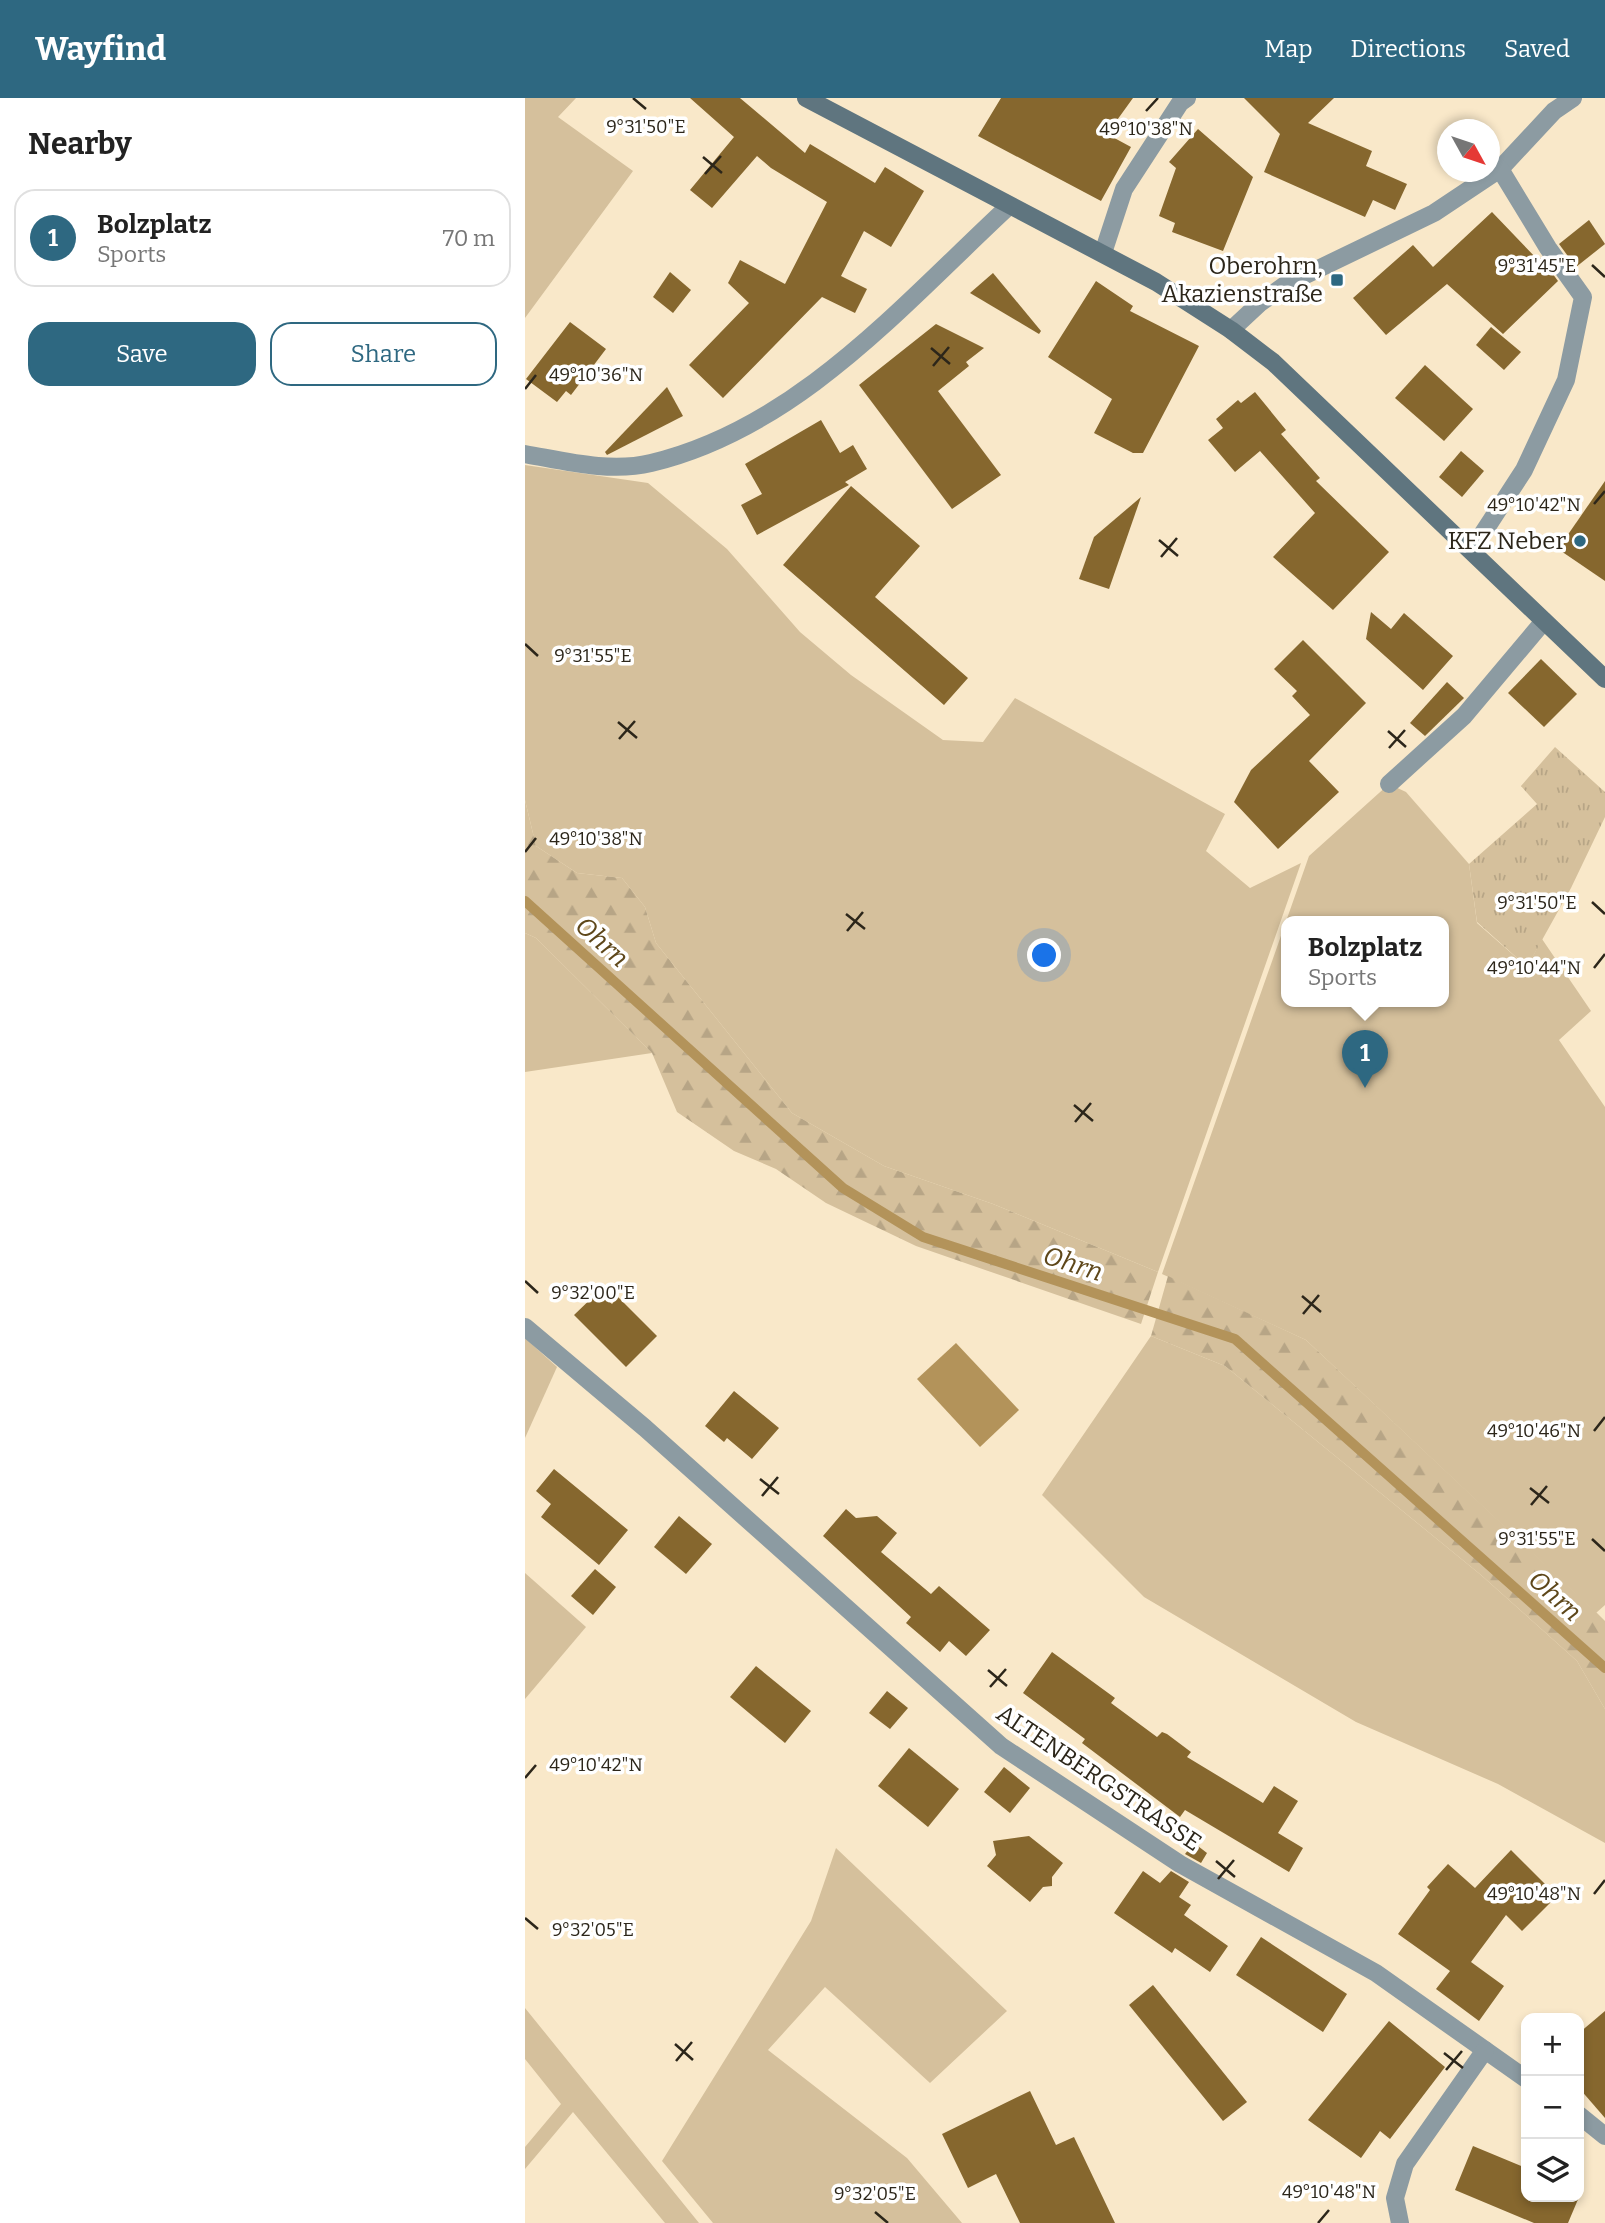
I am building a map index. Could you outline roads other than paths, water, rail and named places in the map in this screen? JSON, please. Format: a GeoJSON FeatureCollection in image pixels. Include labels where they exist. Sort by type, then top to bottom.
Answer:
{"type":"FeatureCollection","features":[{"type":"Feature","properties":{"kind":"main road"},"geometry":{"type":"LineString","coordinates":[[806,98],[1103,253],[1156,282],[1231,330],[1273,362],[1605,679]]}},
{"type":"Feature","properties":{"kind":"street"},"geometry":{"type":"LineString","coordinates":[[1103,253],[1124,189],[1180,103],[1187,98]]}},
{"type":"Feature","properties":{"kind":"street"},"geometry":{"type":"LineString","coordinates":[[1472,550],[1524,470],[1566,380],[1583,297],[1548,248],[1500,169],[1554,111],[1573,98]]}},
{"type":"Feature","properties":{"kind":"street"},"geometry":{"type":"LineString","coordinates":[[1231,330],[1260,303],[1285,285],[1434,213],[1480,182]]}},
{"type":"Feature","properties":{"kind":"street"},"geometry":{"type":"LineString","coordinates":[[525,454],[600,467],[650,464],[711,443],[797,397],[846,357],[1009,206]]}},
{"type":"Feature","properties":{"kind":"street"},"geometry":{"type":"LineString","coordinates":[[1389,784],[1464,716],[1543,621]]}},
{"type":"Feature","properties":{"kind":"street","name":"ALTENBERGSTRASSE"},"geometry":{"type":"LineString","coordinates":[[525,1327],[656,1437],[1001,1746],[1180,1864],[1376,1973],[1522,2076]]}},
{"type":"Feature","properties":{"kind":"street"},"geometry":{"type":"LineString","coordinates":[[1399,2223],[1395,2198],[1405,2164],[1485,2050]]}},
{"type":"Feature","properties":{"kind":"street"},"geometry":{"type":"LineString","coordinates":[[1584,2119],[1605,2136]]}},
{"type":"Feature","properties":{"kind":"waterway","name":"Ohrn"},"geometry":{"type":"LineString","coordinates":[[525,901],[843,1188],[923,1237],[1235,1339],[1605,1668]]}},
{"type":"Feature","properties":{"kind":"place","name":"Oberohrn, Akazienstraße"},"geometry":{"type":"Point","coordinates":[1337,280]}},
{"type":"Feature","properties":{"kind":"place","name":"KFZ Neber"},"geometry":{"type":"Point","coordinates":[1580,541]}},
{"type":"Feature","properties":{"kind":"place","name":"Bolzplatz"},"geometry":{"type":"Point","coordinates":[1365,1088]}}]}
